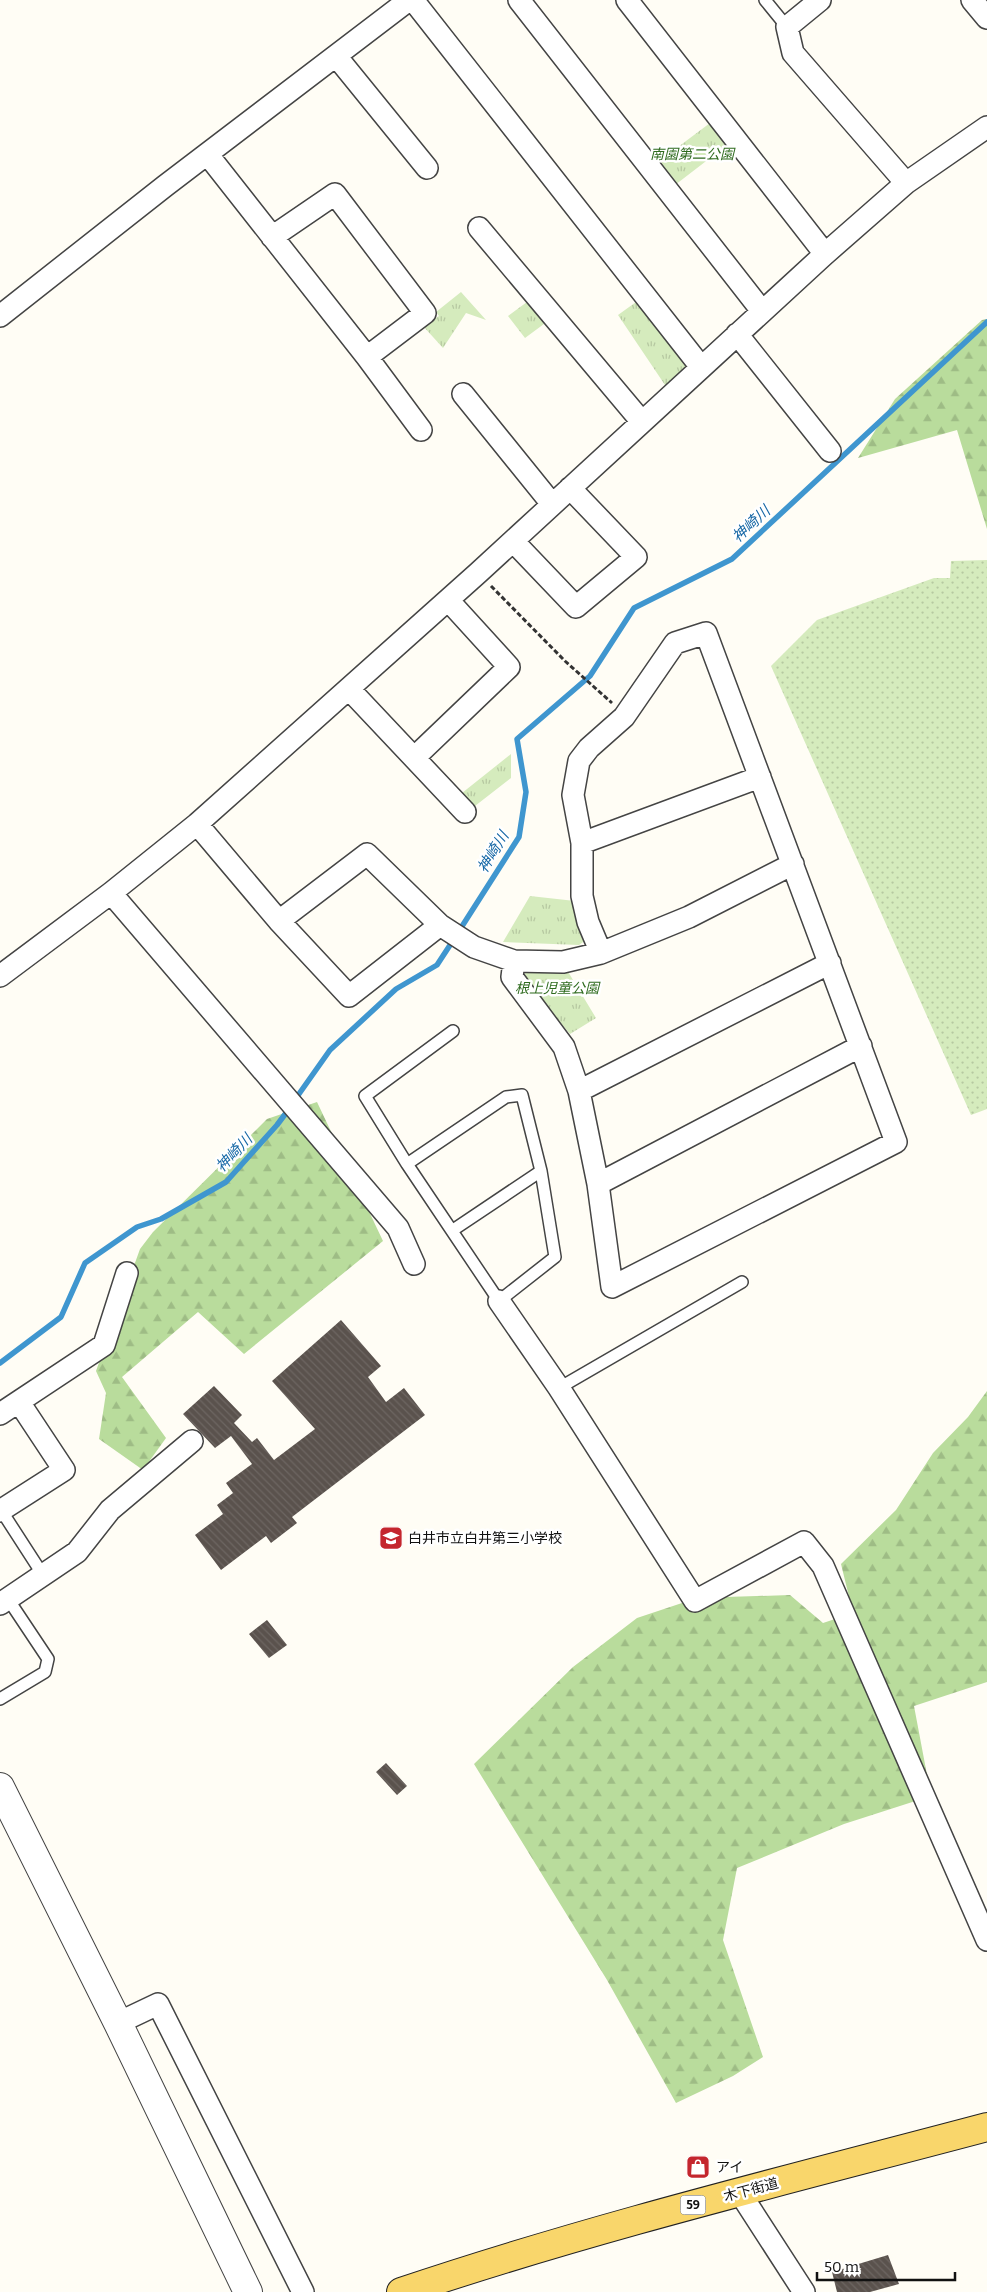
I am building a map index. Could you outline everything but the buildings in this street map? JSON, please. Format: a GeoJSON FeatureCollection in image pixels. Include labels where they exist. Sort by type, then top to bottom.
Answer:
{"type":"FeatureCollection","features":[{"type":"Feature","properties":{"kind":"main road","name":"木下街道"},"geometry":{"type":"LineString","coordinates":[[401,2292],[556,2242],[987,2127]]}},
{"type":"Feature","properties":{"kind":"street"},"geometry":{"type":"LineString","coordinates":[[0,316],[409,0]]}},
{"type":"Feature","properties":{"kind":"street"},"geometry":{"type":"LineString","coordinates":[[414,0],[702,367]]}},
{"type":"Feature","properties":{"kind":"street"},"geometry":{"type":"LineString","coordinates":[[519,0],[762,311]]}},
{"type":"Feature","properties":{"kind":"street"},"geometry":{"type":"LineString","coordinates":[[627,0],[825,254]]}},
{"type":"Feature","properties":{"kind":"street"},"geometry":{"type":"LineString","coordinates":[[820,0],[788,27],[793,53],[906,183]]}},
{"type":"Feature","properties":{"kind":"street"},"geometry":{"type":"LineString","coordinates":[[972,0],[987,18]]}},
{"type":"Feature","properties":{"kind":"street"},"geometry":{"type":"LineString","coordinates":[[336,56],[427,168]]}},
{"type":"Feature","properties":{"kind":"street"},"geometry":{"type":"LineString","coordinates":[[0,976],[111,893],[196,824],[478,573],[825,254],[906,183],[987,127]]}},
{"type":"Feature","properties":{"kind":"street"},"geometry":{"type":"LineString","coordinates":[[208,155],[367,357],[421,430]]}},
{"type":"Feature","properties":{"kind":"street"},"geometry":{"type":"LineString","coordinates":[[272,236],[335,194],[425,313],[367,357]]}},
{"type":"Feature","properties":{"kind":"street"},"geometry":{"type":"LineString","coordinates":[[479,228],[642,422]]}},
{"type":"Feature","properties":{"kind":"street"},"geometry":{"type":"LineString","coordinates":[[737,334],[830,451]]}},
{"type":"Feature","properties":{"kind":"street"},"geometry":{"type":"LineString","coordinates":[[463,394],[552,504]]}},
{"type":"Feature","properties":{"kind":"street"},"geometry":{"type":"LineString","coordinates":[[512,541],[576,607],[636,557],[570,488]]}},
{"type":"Feature","properties":{"kind":"street"},"geometry":{"type":"LineString","coordinates":[[414,758],[509,667],[448,600]]}},
{"type":"Feature","properties":{"kind":"street"},"geometry":{"type":"LineString","coordinates":[[514,961],[512,977],[564,1047],[579,1091],[598,1184],[612,1287],[896,1142],[706,633],[675,643],[624,717],[589,748],[579,761],[573,796],[582,843],[582,896],[588,922],[601,953]]}},
{"type":"Feature","properties":{"kind":"street"},"geometry":{"type":"LineString","coordinates":[[348,689],[465,812]]}},
{"type":"Feature","properties":{"kind":"street"},"geometry":{"type":"LineString","coordinates":[[582,843],[760,777]]}},
{"type":"Feature","properties":{"kind":"street"},"geometry":{"type":"LineString","coordinates":[[196,824],[279,921],[349,996],[440,925]]}},
{"type":"Feature","properties":{"kind":"street"},"geometry":{"type":"LineString","coordinates":[[279,921],[367,854],[440,925],[474,947],[514,961],[563,962],[601,953],[689,917],[793,864]]}},
{"type":"Feature","properties":{"kind":"street"},"geometry":{"type":"LineString","coordinates":[[111,893],[398,1228],[414,1264]]}},
{"type":"Feature","properties":{"kind":"street"},"geometry":{"type":"LineString","coordinates":[[579,1091],[830,962]]}},
{"type":"Feature","properties":{"kind":"street"},"geometry":{"type":"LineString","coordinates":[[598,1184],[861,1046]]}},
{"type":"Feature","properties":{"kind":"street"},"geometry":{"type":"LineString","coordinates":[[0,1414],[104,1346],[127,1274]]}},
{"type":"Feature","properties":{"kind":"street"},"geometry":{"type":"LineString","coordinates":[[499,1301],[559,1388],[695,1601],[804,1542],[823,1566],[987,1940]]}},
{"type":"Feature","properties":{"kind":"street"},"geometry":{"type":"LineString","coordinates":[[1,1510],[64,1470],[20,1402]]}},
{"type":"Feature","properties":{"kind":"street"},"geometry":{"type":"LineString","coordinates":[[4,1601],[77,1552],[110,1510],[192,1442]]}},
{"type":"Feature","properties":{"kind":"street"},"geometry":{"type":"LineString","coordinates":[[0,1787],[118,2023],[248,2292]]}},
{"type":"Feature","properties":{"kind":"street"},"geometry":{"type":"LineString","coordinates":[[118,2023],[158,2004],[274,2231],[303,2292]]}},
{"type":"Feature","properties":{"kind":"street"},"geometry":{"type":"LineString","coordinates":[[740,2193],[804,2292]]}},
{"type":"Feature","properties":{"kind":"lane"},"geometry":{"type":"LineString","coordinates":[[766,0],[788,27]]}},
{"type":"Feature","properties":{"kind":"lane"},"geometry":{"type":"LineString","coordinates":[[407,1164],[506,1097],[522,1094],[541,1171],[555,1257],[499,1301],[407,1164],[365,1096],[453,1031]]}},
{"type":"Feature","properties":{"kind":"lane"},"geometry":{"type":"LineString","coordinates":[[453,1230],[541,1171]]}},
{"type":"Feature","properties":{"kind":"lane"},"geometry":{"type":"LineString","coordinates":[[559,1388],[742,1282]]}},
{"type":"Feature","properties":{"kind":"lane"},"geometry":{"type":"LineString","coordinates":[[1,1510],[43,1575]]}},
{"type":"Feature","properties":{"kind":"lane"},"geometry":{"type":"LineString","coordinates":[[0,1699],[45,1672],[48,1659],[4,1601]]}},
{"type":"Feature","properties":{"kind":"path"},"geometry":{"type":"LineString","coordinates":[[478,573],[564,661],[624,717]]}},
{"type":"Feature","properties":{"kind":"green space","name":"南園第二公園"},"geometry":{"type":"Polygon","coordinates":[[[710,123],[727,145],[675,185],[658,162],[710,123]]]}},
{"type":"Feature","properties":{"kind":"green space"},"geometry":{"type":"Polygon","coordinates":[[[461,292],[486,320],[466,313],[443,348],[423,326],[439,316],[436,312],[461,292]]]}},
{"type":"Feature","properties":{"kind":"green space"},"geometry":{"type":"Polygon","coordinates":[[[643,297],[690,367],[667,388],[618,315],[643,297]]]}},
{"type":"Feature","properties":{"kind":"green space"},"geometry":{"type":"Polygon","coordinates":[[[531,299],[548,321],[525,338],[508,316],[531,299]]]}},
{"type":"Feature","properties":{"kind":"green space"},"geometry":{"type":"Polygon","coordinates":[[[987,319],[987,529],[957,430],[858,458],[895,399],[982,320],[987,319]]]}},
{"type":"Feature","properties":{"kind":"green space"},"geometry":{"type":"Polygon","coordinates":[[[987,560],[987,1109],[971,1115],[771,666],[817,620],[934,578],[950,578],[951,561],[987,560]]]}},
{"type":"Feature","properties":{"kind":"green space"},"geometry":{"type":"Polygon","coordinates":[[[511,754],[511,778],[475,806],[462,793],[511,754]]]}},
{"type":"Feature","properties":{"kind":"green space"},"geometry":{"type":"Polygon","coordinates":[[[530,896],[575,901],[587,939],[579,945],[503,942],[530,896]]]}},
{"type":"Feature","properties":{"kind":"green space","name":"根上児童公園"},"geometry":{"type":"Polygon","coordinates":[[[533,968],[567,970],[596,1018],[570,1034],[526,982],[525,973],[533,968]]]}},
{"type":"Feature","properties":{"kind":"green space"},"geometry":{"type":"Polygon","coordinates":[[[317,1102],[383,1241],[244,1354],[198,1312],[122,1377],[166,1438],[143,1470],[99,1439],[106,1393],[96,1371],[140,1249],[153,1232],[267,1119],[317,1102]]]}},
{"type":"Feature","properties":{"kind":"green space"},"geometry":{"type":"Polygon","coordinates":[[[987,1391],[987,1682],[914,1706],[931,1796],[844,1824],[737,1868],[723,1940],[763,2057],[733,2076],[676,2103],[607,1980],[474,1764],[573,1667],[637,1618],[697,1598],[790,1595],[823,1623],[853,1613],[841,1564],[896,1510],[933,1453],[968,1417],[987,1391]]]}},
{"type":"Feature","properties":{"kind":"waterway","name":"神崎川"},"geometry":{"type":"LineString","coordinates":[[459,931],[519,837],[526,792],[517,739],[590,676],[634,608],[732,559],[987,322]]}},
{"type":"Feature","properties":{"kind":"waterway","name":"神崎川"},"geometry":{"type":"LineString","coordinates":[[294,1101],[330,1050],[396,989],[437,965],[454,939]]}},
{"type":"Feature","properties":{"kind":"waterway","name":"神崎川"},"geometry":{"type":"LineString","coordinates":[[0,1363],[61,1317],[85,1263],[137,1227],[161,1219],[226,1182],[289,1109]]}},
{"type":"Feature","properties":{"kind":"place","name":"白井市立白井第三小学校"},"geometry":{"type":"Point","coordinates":[391,1538]}},
{"type":"Feature","properties":{"kind":"place","name":"アイ"},"geometry":{"type":"Point","coordinates":[698,2167]}}]}
